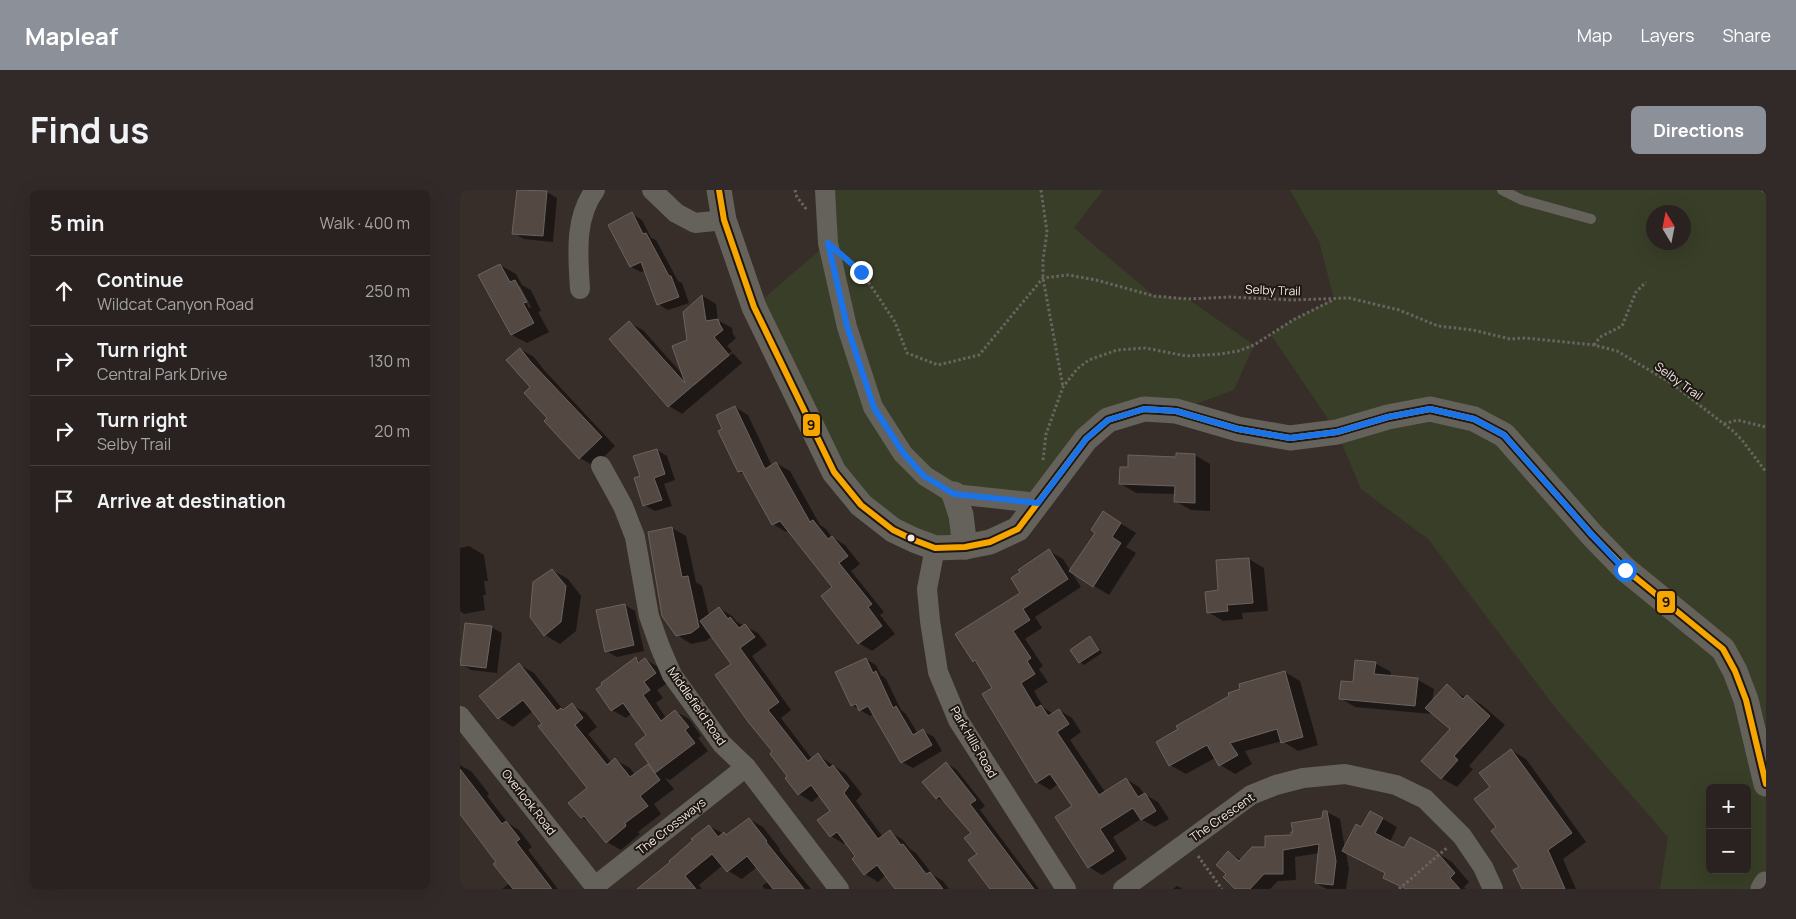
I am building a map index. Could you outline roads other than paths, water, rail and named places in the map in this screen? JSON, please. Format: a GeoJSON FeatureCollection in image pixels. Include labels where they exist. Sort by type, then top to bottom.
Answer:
{"type":"FeatureCollection","features":[{"type":"Feature","properties":{"kind":"street"},"geometry":{"type":"LineString","coordinates":[[580,289],[577,247],[584,212],[595,190]]}},
{"type":"Feature","properties":{"kind":"street"},"geometry":{"type":"LineString","coordinates":[[652,190],[676,213],[695,223],[724,220]]}},
{"type":"Feature","properties":{"kind":"street"},"geometry":{"type":"LineString","coordinates":[[719,190],[724,220],[754,307],[834,472],[861,505],[893,530],[935,548],[965,548],[990,542],[1018,528],[1086,439],[1094,432],[1108,420],[1144,409],[1176,411],[1238,429],[1290,438],[1337,432],[1388,417],[1430,409],[1474,419],[1504,435],[1625,570],[1723,649],[1735,671],[1746,700],[1766,784]]}},
{"type":"Feature","properties":{"kind":"street"},"geometry":{"type":"LineString","coordinates":[[825,190],[828,243],[847,326],[874,408],[909,460],[924,476],[954,494],[1038,503]]}},
{"type":"Feature","properties":{"kind":"street","name":"Middlefield Road"},"geometry":{"type":"LineString","coordinates":[[601,466],[623,506],[636,536],[649,616],[672,675],[722,744],[746,767],[839,889]]}},
{"type":"Feature","properties":{"kind":"street"},"geometry":{"type":"LineString","coordinates":[[954,494],[960,515],[965,548]]}},
{"type":"Feature","properties":{"kind":"street","name":"Park Hills Road"},"geometry":{"type":"LineString","coordinates":[[935,548],[927,589],[938,672],[958,720],[1066,889]]}},
{"type":"Feature","properties":{"kind":"street","name":"Overlook Road"},"geometry":{"type":"LineString","coordinates":[[460,716],[596,887]]}},
{"type":"Feature","properties":{"kind":"street","name":"The Crossways"},"geometry":{"type":"LineString","coordinates":[[596,887],[746,767]]}},
{"type":"Feature","properties":{"kind":"street","name":"The Crescent"},"geometry":{"type":"LineString","coordinates":[[1123,889],[1251,795],[1303,778],[1345,774],[1396,785],[1425,799],[1462,836],[1483,867],[1493,889]]}},
{"type":"Feature","properties":{"kind":"street"},"geometry":{"type":"LineString","coordinates":[[1763,889],[1766,884]]}},
{"type":"Feature","properties":{"kind":"lane"},"geometry":{"type":"LineString","coordinates":[[1502,190],[1522,200],[1591,219]]}}]}
